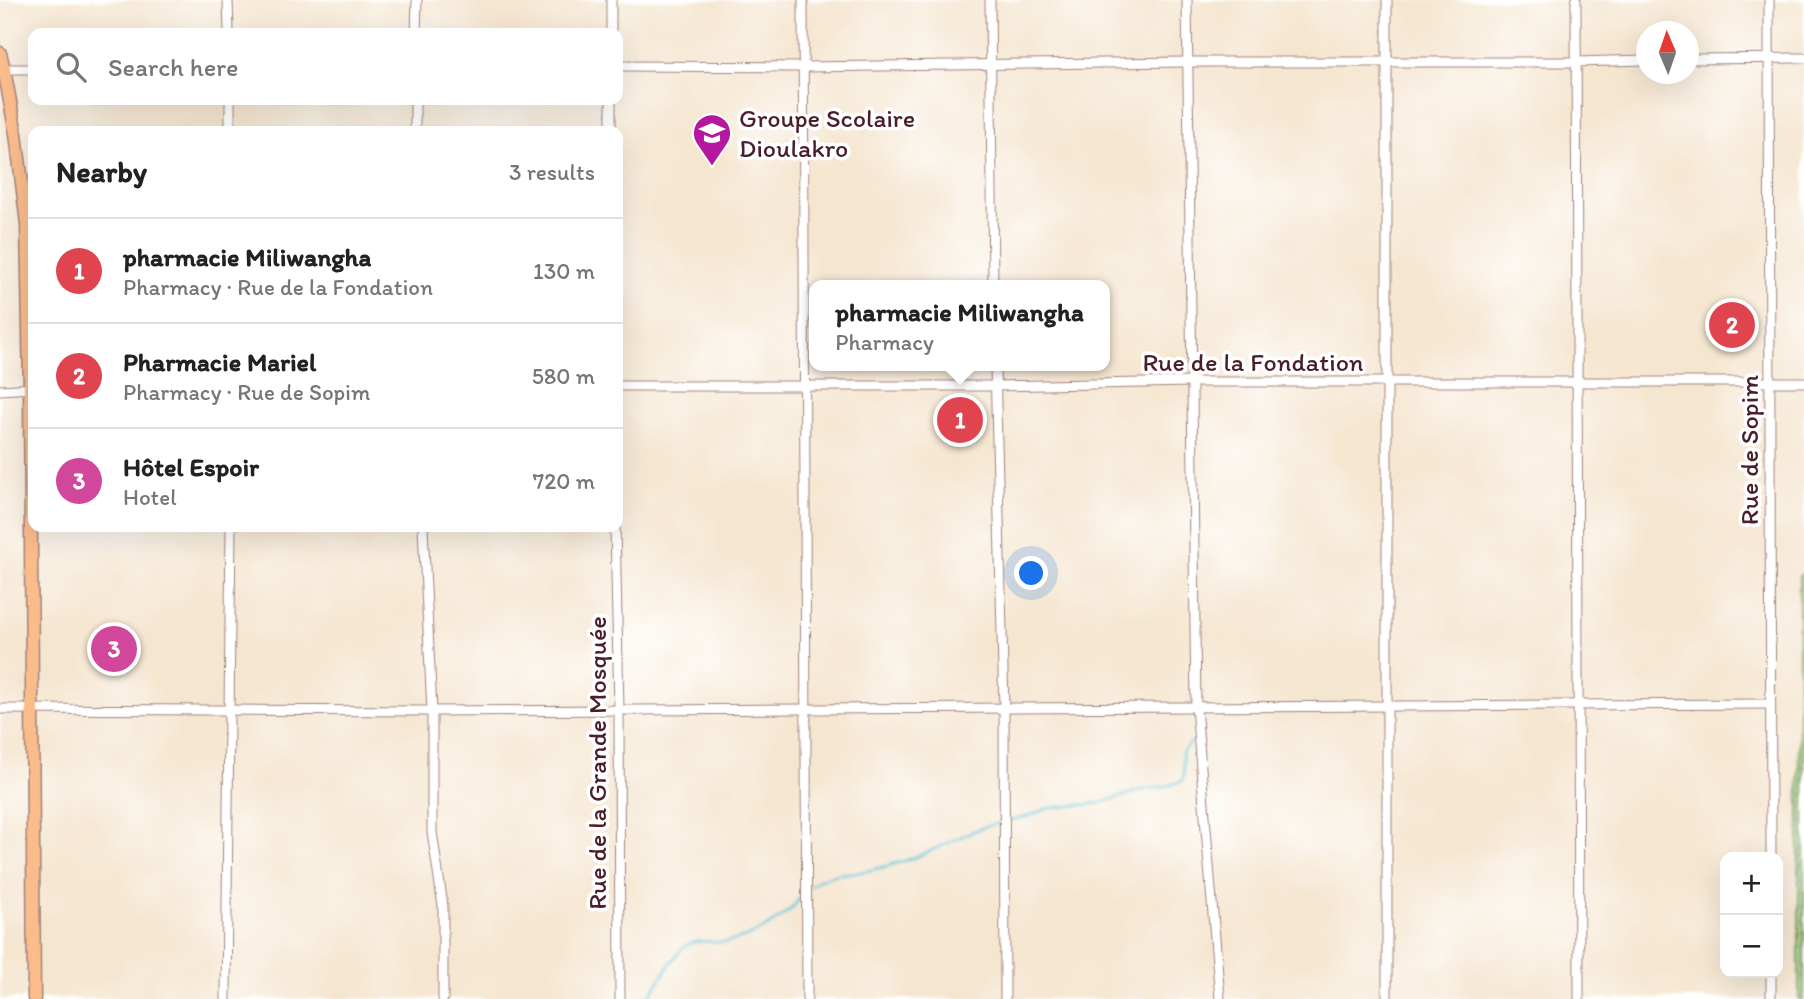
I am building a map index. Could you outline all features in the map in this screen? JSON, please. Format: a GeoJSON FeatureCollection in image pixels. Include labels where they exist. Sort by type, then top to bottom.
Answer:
{"type":"FeatureCollection","features":[{"type":"Feature","properties":{"kind":"main road"},"geometry":{"type":"LineString","coordinates":[[0,53],[16,134],[27,224],[28,257]]}},
{"type":"Feature","properties":{"kind":"main road"},"geometry":{"type":"LineString","coordinates":[[32,532],[34,999]]}},
{"type":"Feature","properties":{"kind":"street"},"geometry":{"type":"LineString","coordinates":[[228,0],[229,28]]}},
{"type":"Feature","properties":{"kind":"street"},"geometry":{"type":"LineString","coordinates":[[416,28],[417,0]]}},
{"type":"Feature","properties":{"kind":"street"},"geometry":{"type":"LineString","coordinates":[[611,0],[611,28]]}},
{"type":"Feature","properties":{"kind":"street"},"geometry":{"type":"LineString","coordinates":[[803,0],[807,999]]}},
{"type":"Feature","properties":{"kind":"street"},"geometry":{"type":"LineString","coordinates":[[990,0],[993,280]]}},
{"type":"Feature","properties":{"kind":"street"},"geometry":{"type":"LineString","coordinates":[[1187,0],[1196,707],[1220,999]]}},
{"type":"Feature","properties":{"kind":"street"},"geometry":{"type":"LineString","coordinates":[[1387,0],[1387,999]]}},
{"type":"Feature","properties":{"kind":"street"},"geometry":{"type":"LineString","coordinates":[[1576,0],[1579,999]]}},
{"type":"Feature","properties":{"kind":"street","name":"Rue de Sopim"},"geometry":{"type":"LineString","coordinates":[[1769,0],[1771,852]]}},
{"type":"Feature","properties":{"kind":"street"},"geometry":{"type":"LineString","coordinates":[[1699,59],[1804,58]]}},
{"type":"Feature","properties":{"kind":"street"},"geometry":{"type":"LineString","coordinates":[[623,66],[1636,60]]}},
{"type":"Feature","properties":{"kind":"street"},"geometry":{"type":"LineString","coordinates":[[4,69],[28,69]]}},
{"type":"Feature","properties":{"kind":"street"},"geometry":{"type":"LineString","coordinates":[[230,105],[230,126]]}},
{"type":"Feature","properties":{"kind":"street"},"geometry":{"type":"LineString","coordinates":[[415,105],[415,126]]}},
{"type":"Feature","properties":{"kind":"street"},"geometry":{"type":"LineString","coordinates":[[611,105],[611,126]]}},
{"type":"Feature","properties":{"kind":"street"},"geometry":{"type":"LineString","coordinates":[[995,371],[1004,708],[1005,999]]}},
{"type":"Feature","properties":{"kind":"street","name":"Rue de la Fondation"},"geometry":{"type":"LineString","coordinates":[[623,386],[1804,382]]}},
{"type":"Feature","properties":{"kind":"street"},"geometry":{"type":"LineString","coordinates":[[0,390],[28,388]]}},
{"type":"Feature","properties":{"kind":"street"},"geometry":{"type":"LineString","coordinates":[[226,999],[231,532]]}},
{"type":"Feature","properties":{"kind":"street"},"geometry":{"type":"LineString","coordinates":[[423,532],[432,711],[432,832],[443,906],[443,999]]}},
{"type":"Feature","properties":{"kind":"street","name":"Rue de la Grande Mosquée"},"geometry":{"type":"LineString","coordinates":[[615,532],[620,999]]}},
{"type":"Feature","properties":{"kind":"street"},"geometry":{"type":"LineString","coordinates":[[0,709],[432,711],[1770,704]]}},
{"type":"Feature","properties":{"kind":"street"},"geometry":{"type":"LineString","coordinates":[[1771,978],[1771,999]]}},
{"type":"Feature","properties":{"kind":"green space"},"geometry":{"type":"Polygon","coordinates":[[[1804,573],[1804,999],[1799,999],[1799,576],[1804,573]]]}},
{"type":"Feature","properties":{"kind":"waterway"},"geometry":{"type":"LineString","coordinates":[[1007,821],[1049,808],[1101,803],[1182,781],[1182,752],[1191,742]]}},
{"type":"Feature","properties":{"kind":"waterway"},"geometry":{"type":"LineString","coordinates":[[810,887],[829,876],[867,871],[910,859],[975,830],[1000,823]]}},
{"type":"Feature","properties":{"kind":"waterway"},"geometry":{"type":"LineString","coordinates":[[646,999],[683,948],[698,941],[727,942],[754,934],[786,913],[803,894]]}},
{"type":"Feature","properties":{"kind":"place","name":"Groupe Scolaire Dioulakro"},"geometry":{"type":"Point","coordinates":[712,167]}},
{"type":"Feature","properties":{"kind":"place","name":"Pharmacie Mariel"},"geometry":{"type":"Point","coordinates":[1732,325]}},
{"type":"Feature","properties":{"kind":"place","name":"pharmacie Miliwangha"},"geometry":{"type":"Point","coordinates":[960,420]}},
{"type":"Feature","properties":{"kind":"place","name":"Hôtel Espoir"},"geometry":{"type":"Point","coordinates":[114,649]}}]}
